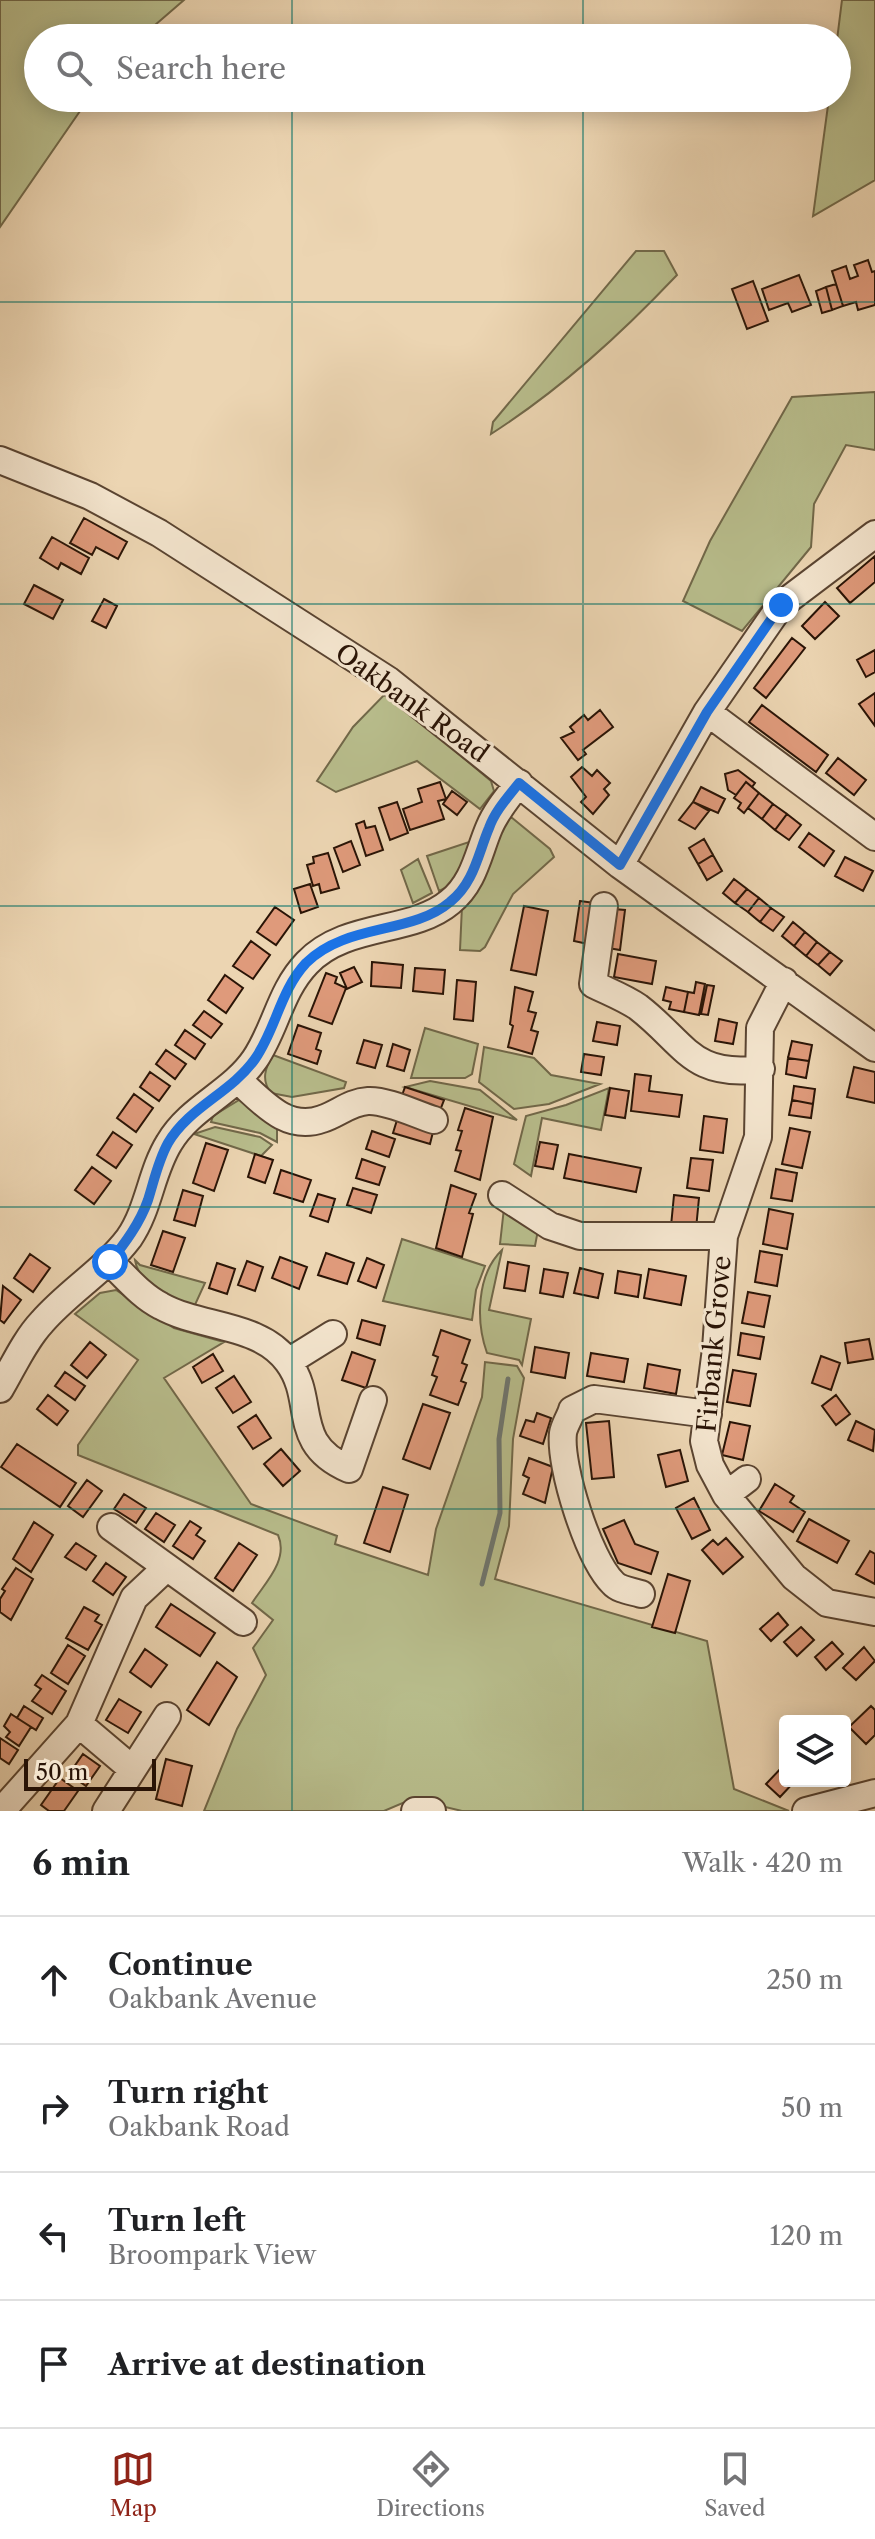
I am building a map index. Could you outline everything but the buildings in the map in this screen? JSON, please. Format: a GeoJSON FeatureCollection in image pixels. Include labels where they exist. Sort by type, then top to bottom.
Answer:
{"type":"FeatureCollection","features":[{"type":"Feature","properties":{"kind":"street","name":"Oakbank Road"},"geometry":{"type":"LineString","coordinates":[[0,460],[90,496],[159,533],[388,680],[620,865],[875,1048]]}},
{"type":"Feature","properties":{"kind":"street"},"geometry":{"type":"LineString","coordinates":[[620,865],[707,712],[781,605],[875,534]]}},
{"type":"Feature","properties":{"kind":"street"},"geometry":{"type":"LineString","coordinates":[[707,712],[875,837]]}},
{"type":"Feature","properties":{"kind":"street"},"geometry":{"type":"LineString","coordinates":[[0,1389],[41,1322],[110,1262],[131,1234],[147,1203],[168,1144],[184,1121],[238,1080],[256,1057],[291,982],[317,954],[350,937],[420,916],[450,903],[468,881],[489,828],[519,783]]}},
{"type":"Feature","properties":{"kind":"street"},"geometry":{"type":"LineString","coordinates":[[604,906],[593,984],[637,1006],[696,1058],[716,1070],[761,1069]]}},
{"type":"Feature","properties":{"kind":"street","name":"Firbank Grove"},"geometry":{"type":"LineString","coordinates":[[784,981],[760,1028],[758,1137],[724,1236],[704,1441],[710,1465],[736,1487],[769,1560],[827,1603],[875,1612]]}},
{"type":"Feature","properties":{"kind":"street"},"geometry":{"type":"LineString","coordinates":[[238,1080],[277,1115],[298,1123],[321,1120],[349,1105],[370,1100],[434,1120]]}},
{"type":"Feature","properties":{"kind":"street","name":"Firbank Grove"},"geometry":{"type":"LineString","coordinates":[[502,1195],[550,1226],[580,1236],[724,1236]]}},
{"type":"Feature","properties":{"kind":"street"},"geometry":{"type":"LineString","coordinates":[[110,1262],[160,1306],[194,1321],[253,1335],[288,1362],[310,1438],[334,1462],[349,1469],[373,1400]]}},
{"type":"Feature","properties":{"kind":"street"},"geometry":{"type":"LineString","coordinates":[[288,1362],[333,1334]]}},
{"type":"Feature","properties":{"kind":"street"},"geometry":{"type":"LineString","coordinates":[[641,1594],[615,1586],[599,1567],[584,1531],[570,1482],[563,1433],[572,1410],[594,1399],[708,1414]]}},
{"type":"Feature","properties":{"kind":"street"},"geometry":{"type":"LineString","coordinates":[[111,1527],[243,1622]]}},
{"type":"Feature","properties":{"kind":"street"},"geometry":{"type":"LineString","coordinates":[[5,1807],[79,1724],[134,1598],[166,1568]]}},
{"type":"Feature","properties":{"kind":"street"},"geometry":{"type":"LineString","coordinates":[[106,1811],[167,1716]]}},
{"type":"Feature","properties":{"kind":"street"},"geometry":{"type":"LineString","coordinates":[[79,1724],[131,1768]]}},
{"type":"Feature","properties":{"kind":"street"},"geometry":{"type":"LineString","coordinates":[[806,1811],[875,1793]]}},
{"type":"Feature","properties":{"kind":"street"},"geometry":{"type":"LineString","coordinates":[[415,1811],[432,1811]]}},
{"type":"Feature","properties":{"kind":"green space"},"geometry":{"type":"Polygon","coordinates":[[[0,0],[184,0],[156,24],[24,24],[24,112],[79,112],[0,227],[0,0]]]}},
{"type":"Feature","properties":{"kind":"green space"},"geometry":{"type":"Polygon","coordinates":[[[842,0],[875,0],[875,180],[813,216],[827,112],[851,112],[851,24],[839,24],[842,0]]]}},
{"type":"Feature","properties":{"kind":"green space"},"geometry":{"type":"Polygon","coordinates":[[[636,251],[664,251],[677,275],[589,360],[542,399],[491,434],[493,422],[636,251]]]}},
{"type":"Feature","properties":{"kind":"green space"},"geometry":{"type":"Polygon","coordinates":[[[875,392],[875,450],[846,445],[814,504],[811,547],[742,631],[683,601],[710,541],[792,397],[875,392]]]}},
{"type":"Feature","properties":{"kind":"green space"},"geometry":{"type":"Polygon","coordinates":[[[386,693],[491,781],[494,791],[480,809],[417,761],[336,792],[317,781],[353,727],[386,693]]]}},
{"type":"Feature","properties":{"kind":"green space"},"geometry":{"type":"Polygon","coordinates":[[[511,817],[550,849],[554,857],[513,894],[485,947],[480,951],[460,950],[462,906],[506,820],[511,817]]]}},
{"type":"Feature","properties":{"kind":"green space"},"geometry":{"type":"Polygon","coordinates":[[[469,842],[468,857],[462,871],[452,883],[439,891],[427,856],[469,842]]]}},
{"type":"Feature","properties":{"kind":"green space"},"geometry":{"type":"Polygon","coordinates":[[[418,859],[432,893],[413,903],[401,870],[418,859]]]}},
{"type":"Feature","properties":{"kind":"green space"},"geometry":{"type":"Polygon","coordinates":[[[425,1028],[478,1044],[472,1074],[465,1078],[411,1078],[425,1028]]]}},
{"type":"Feature","properties":{"kind":"green space"},"geometry":{"type":"Polygon","coordinates":[[[484,1047],[534,1058],[551,1075],[600,1084],[549,1104],[514,1109],[479,1082],[484,1047]]]}},
{"type":"Feature","properties":{"kind":"green space"},"geometry":{"type":"Polygon","coordinates":[[[273,1055],[346,1082],[344,1088],[292,1097],[271,1093],[265,1074],[273,1055]]]}},
{"type":"Feature","properties":{"kind":"green space"},"geometry":{"type":"Polygon","coordinates":[[[430,1081],[480,1090],[517,1120],[405,1087],[430,1081]]]}},
{"type":"Feature","properties":{"kind":"green space"},"geometry":{"type":"Polygon","coordinates":[[[609,1088],[601,1130],[542,1118],[531,1176],[514,1164],[526,1116],[609,1088]]]}},
{"type":"Feature","properties":{"kind":"green space"},"geometry":{"type":"Polygon","coordinates":[[[244,1100],[277,1127],[277,1142],[260,1133],[211,1122],[213,1116],[244,1100]]]}},
{"type":"Feature","properties":{"kind":"green space"},"geometry":{"type":"Polygon","coordinates":[[[215,1127],[260,1137],[272,1145],[261,1156],[194,1134],[215,1127]]]}},
{"type":"Feature","properties":{"kind":"green space"},"geometry":{"type":"Polygon","coordinates":[[[504,1208],[538,1230],[535,1246],[500,1244],[504,1208]]]}},
{"type":"Feature","properties":{"kind":"green space"},"geometry":{"type":"Polygon","coordinates":[[[402,1239],[485,1266],[476,1290],[472,1320],[383,1301],[402,1239]]]}},
{"type":"Feature","properties":{"kind":"green space"},"geometry":{"type":"Polygon","coordinates":[[[502,1250],[489,1310],[531,1319],[522,1365],[519,1360],[487,1353],[483,1341],[480,1313],[483,1285],[493,1260],[502,1250]]]}},
{"type":"Feature","properties":{"kind":"green space"},"geometry":{"type":"Polygon","coordinates":[[[135,1260],[140,1265],[205,1283],[194,1307],[150,1284],[135,1260]]]}},
{"type":"Feature","properties":{"kind":"green space"},"geometry":{"type":"Polygon","coordinates":[[[116,1290],[174,1328],[224,1342],[164,1378],[251,1504],[337,1536],[335,1544],[428,1575],[436,1529],[482,1397],[485,1362],[517,1366],[524,1378],[513,1439],[509,1526],[495,1579],[707,1641],[734,1789],[789,1811],[462,1811],[412,1799],[384,1811],[204,1811],[237,1729],[266,1675],[253,1648],[273,1620],[252,1603],[274,1571],[281,1544],[278,1535],[78,1455],[78,1445],[138,1360],[75,1314],[100,1293],[116,1290]]]}},
{"type":"Feature","properties":{"kind":"waterway"},"geometry":{"type":"LineString","coordinates":[[482,1584],[500,1513],[499,1439],[508,1379]]}},
{"type":"Feature","properties":{"kind":"route"},"geometry":{"type":"LineString","coordinates":[[110,1262],[131,1234],[147,1203],[168,1144],[184,1121],[238,1080],[256,1057],[279,1004],[307,962],[326,947],[350,937],[420,916],[450,903],[468,881],[489,828],[519,783],[620,865],[707,712],[781,605]]}}]}
